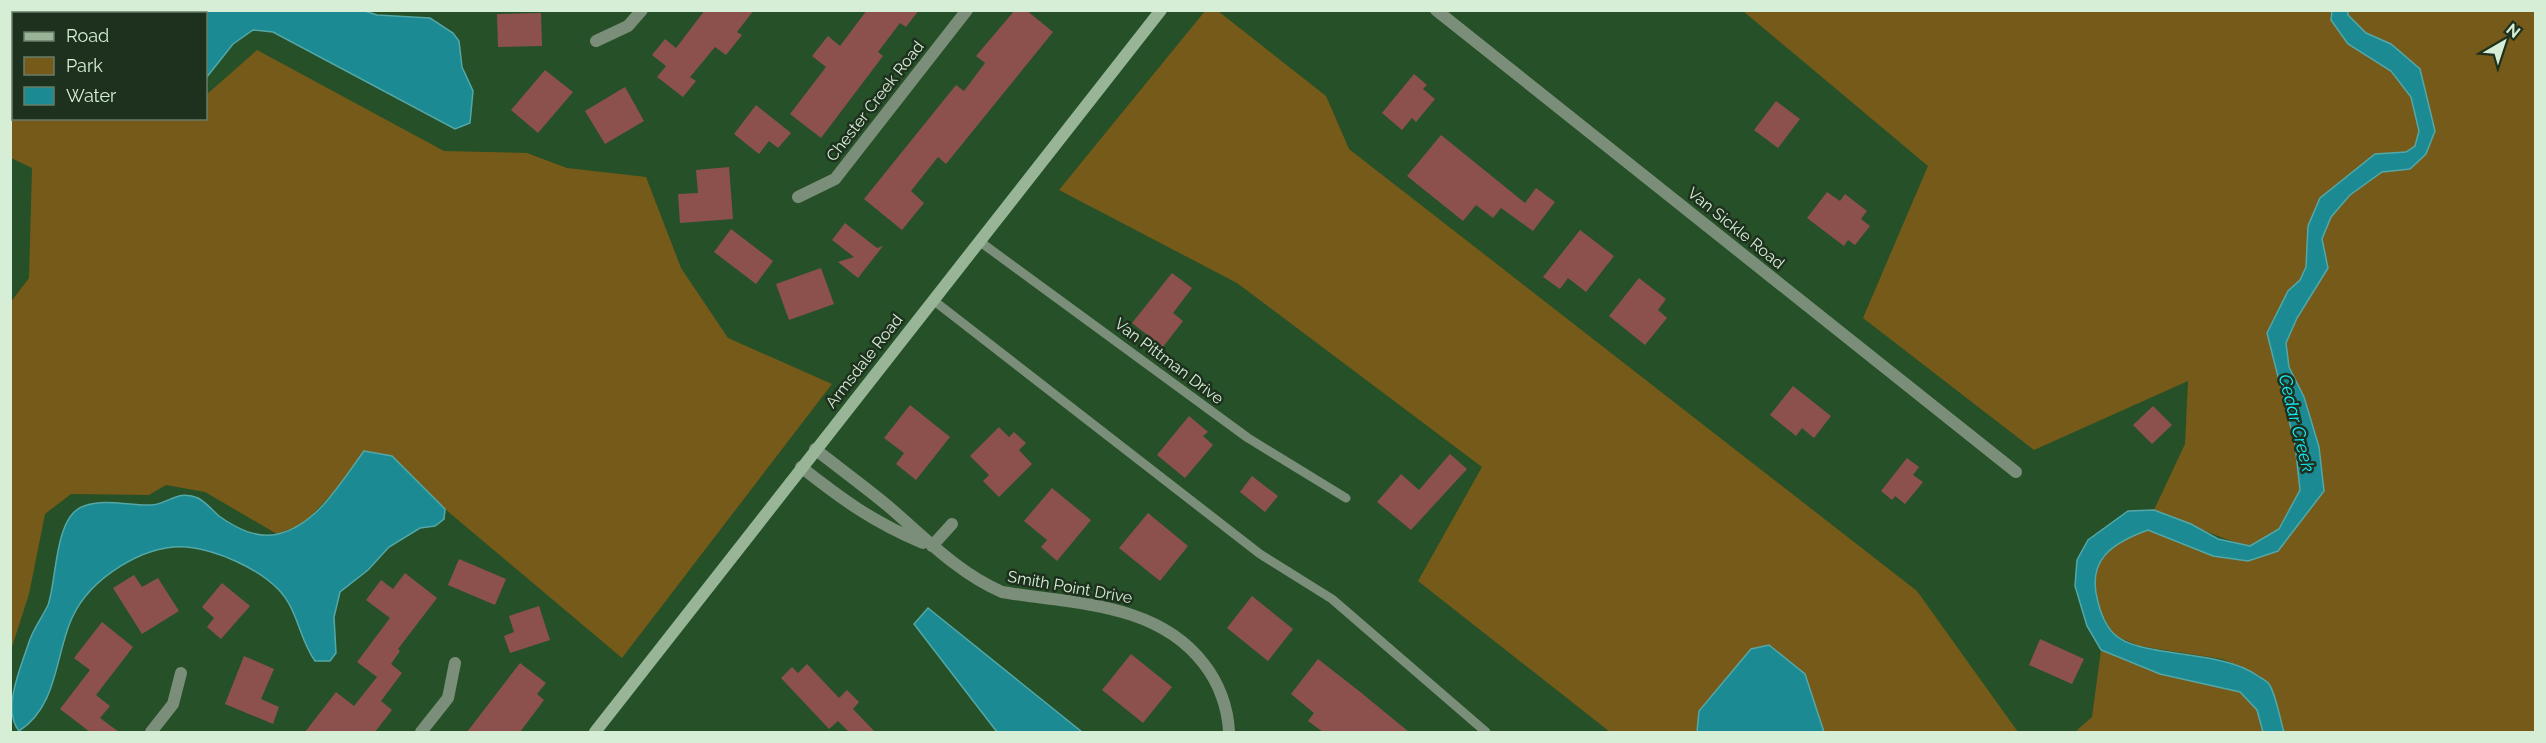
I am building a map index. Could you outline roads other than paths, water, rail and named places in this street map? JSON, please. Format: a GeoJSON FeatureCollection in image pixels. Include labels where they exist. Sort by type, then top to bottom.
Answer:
{"type":"FeatureCollection","features":[{"type":"Feature","properties":{"kind":"street"},"geometry":{"type":"LineString","coordinates":[[596,41],[628,26],[642,10]]}},
{"type":"Feature","properties":{"kind":"street","name":"Chester Creek Road"},"geometry":{"type":"LineString","coordinates":[[798,197],[835,179],[967,10]]}},
{"type":"Feature","properties":{"kind":"street","name":"Armsdale Road"},"geometry":{"type":"LineString","coordinates":[[595,732],[1161,10]]}},
{"type":"Feature","properties":{"kind":"street","name":"Van Sickle Road"},"geometry":{"type":"LineString","coordinates":[[1436,10],[2016,472]]}},
{"type":"Feature","properties":{"kind":"street","name":"Smith Point Drive"},"geometry":{"type":"LineString","coordinates":[[815,449],[887,506],[932,546],[984,584],[1002,592],[1126,612],[1166,628],[1184,641],[1212,675],[1222,698],[1229,732]]}},
{"type":"Feature","properties":{"kind":"street"},"geometry":{"type":"LineString","coordinates":[[801,467],[858,512],[886,527],[932,546],[952,524]]}},
{"type":"Feature","properties":{"kind":"street"},"geometry":{"type":"LineString","coordinates":[[422,732],[448,698],[455,663]]}},
{"type":"Feature","properties":{"kind":"street"},"geometry":{"type":"LineString","coordinates":[[151,732],[173,704],[181,673]]}},
{"type":"Feature","properties":{"kind":"lane","name":"Van Pittman Drive"},"geometry":{"type":"LineString","coordinates":[[979,241],[1248,438],[1346,498]]}},
{"type":"Feature","properties":{"kind":"lane"},"geometry":{"type":"LineString","coordinates":[[933,300],[1260,554],[1332,599],[1486,732]]}},
{"type":"Feature","properties":{"kind":"water"},"geometry":{"type":"Polygon","coordinates":[[[362,10],[377,15],[430,18],[453,33],[459,41],[462,67],[473,91],[470,123],[455,129],[273,32],[253,30],[233,44],[207,77],[207,12],[172,12],[362,10]]]}},
{"type":"Feature","properties":{"kind":"water","name":"Cedar Creek"},"geometry":{"type":"Polygon","coordinates":[[[2332,11],[2348,11],[2348,15],[2366,33],[2391,44],[2420,69],[2435,131],[2426,154],[2410,169],[2382,172],[2350,195],[2331,217],[2322,239],[2328,268],[2297,318],[2286,343],[2289,367],[2304,397],[2319,447],[2324,491],[2278,551],[2248,561],[2213,556],[2148,530],[2113,547],[2099,564],[2096,575],[2095,587],[2104,619],[2114,634],[2126,642],[2161,651],[2223,661],[2242,667],[2268,683],[2274,694],[2284,732],[2263,732],[2257,710],[2240,692],[2160,674],[2101,650],[2087,626],[2075,586],[2077,560],[2088,540],[2128,511],[2154,510],[2191,524],[2218,539],[2250,546],[2279,529],[2300,490],[2295,444],[2267,333],[2288,291],[2300,280],[2306,267],[2308,226],[2320,198],[2375,154],[2406,152],[2415,146],[2419,131],[2411,97],[2391,71],[2348,44],[2331,20],[2332,11]]]}},
{"type":"Feature","properties":{"kind":"water"},"geometry":{"type":"Polygon","coordinates":[[[364,451],[392,456],[445,509],[444,519],[435,526],[420,528],[389,547],[368,570],[340,592],[334,617],[336,653],[330,661],[315,661],[285,597],[269,581],[248,567],[199,549],[187,547],[153,551],[120,566],[105,577],[80,603],[66,632],[48,694],[32,720],[19,731],[12,712],[17,677],[30,640],[48,605],[62,535],[74,512],[92,504],[109,502],[151,505],[184,495],[198,498],[219,516],[239,528],[254,534],[278,534],[305,522],[316,512],[337,489],[364,451]]]}},
{"type":"Feature","properties":{"kind":"water"},"geometry":{"type":"Polygon","coordinates":[[[928,608],[1082,732],[997,732],[914,624],[928,608]]]}},
{"type":"Feature","properties":{"kind":"water"},"geometry":{"type":"Polygon","coordinates":[[[1769,645],[1805,674],[1824,732],[1697,732],[1699,711],[1751,649],[1769,645]]]}}]}
